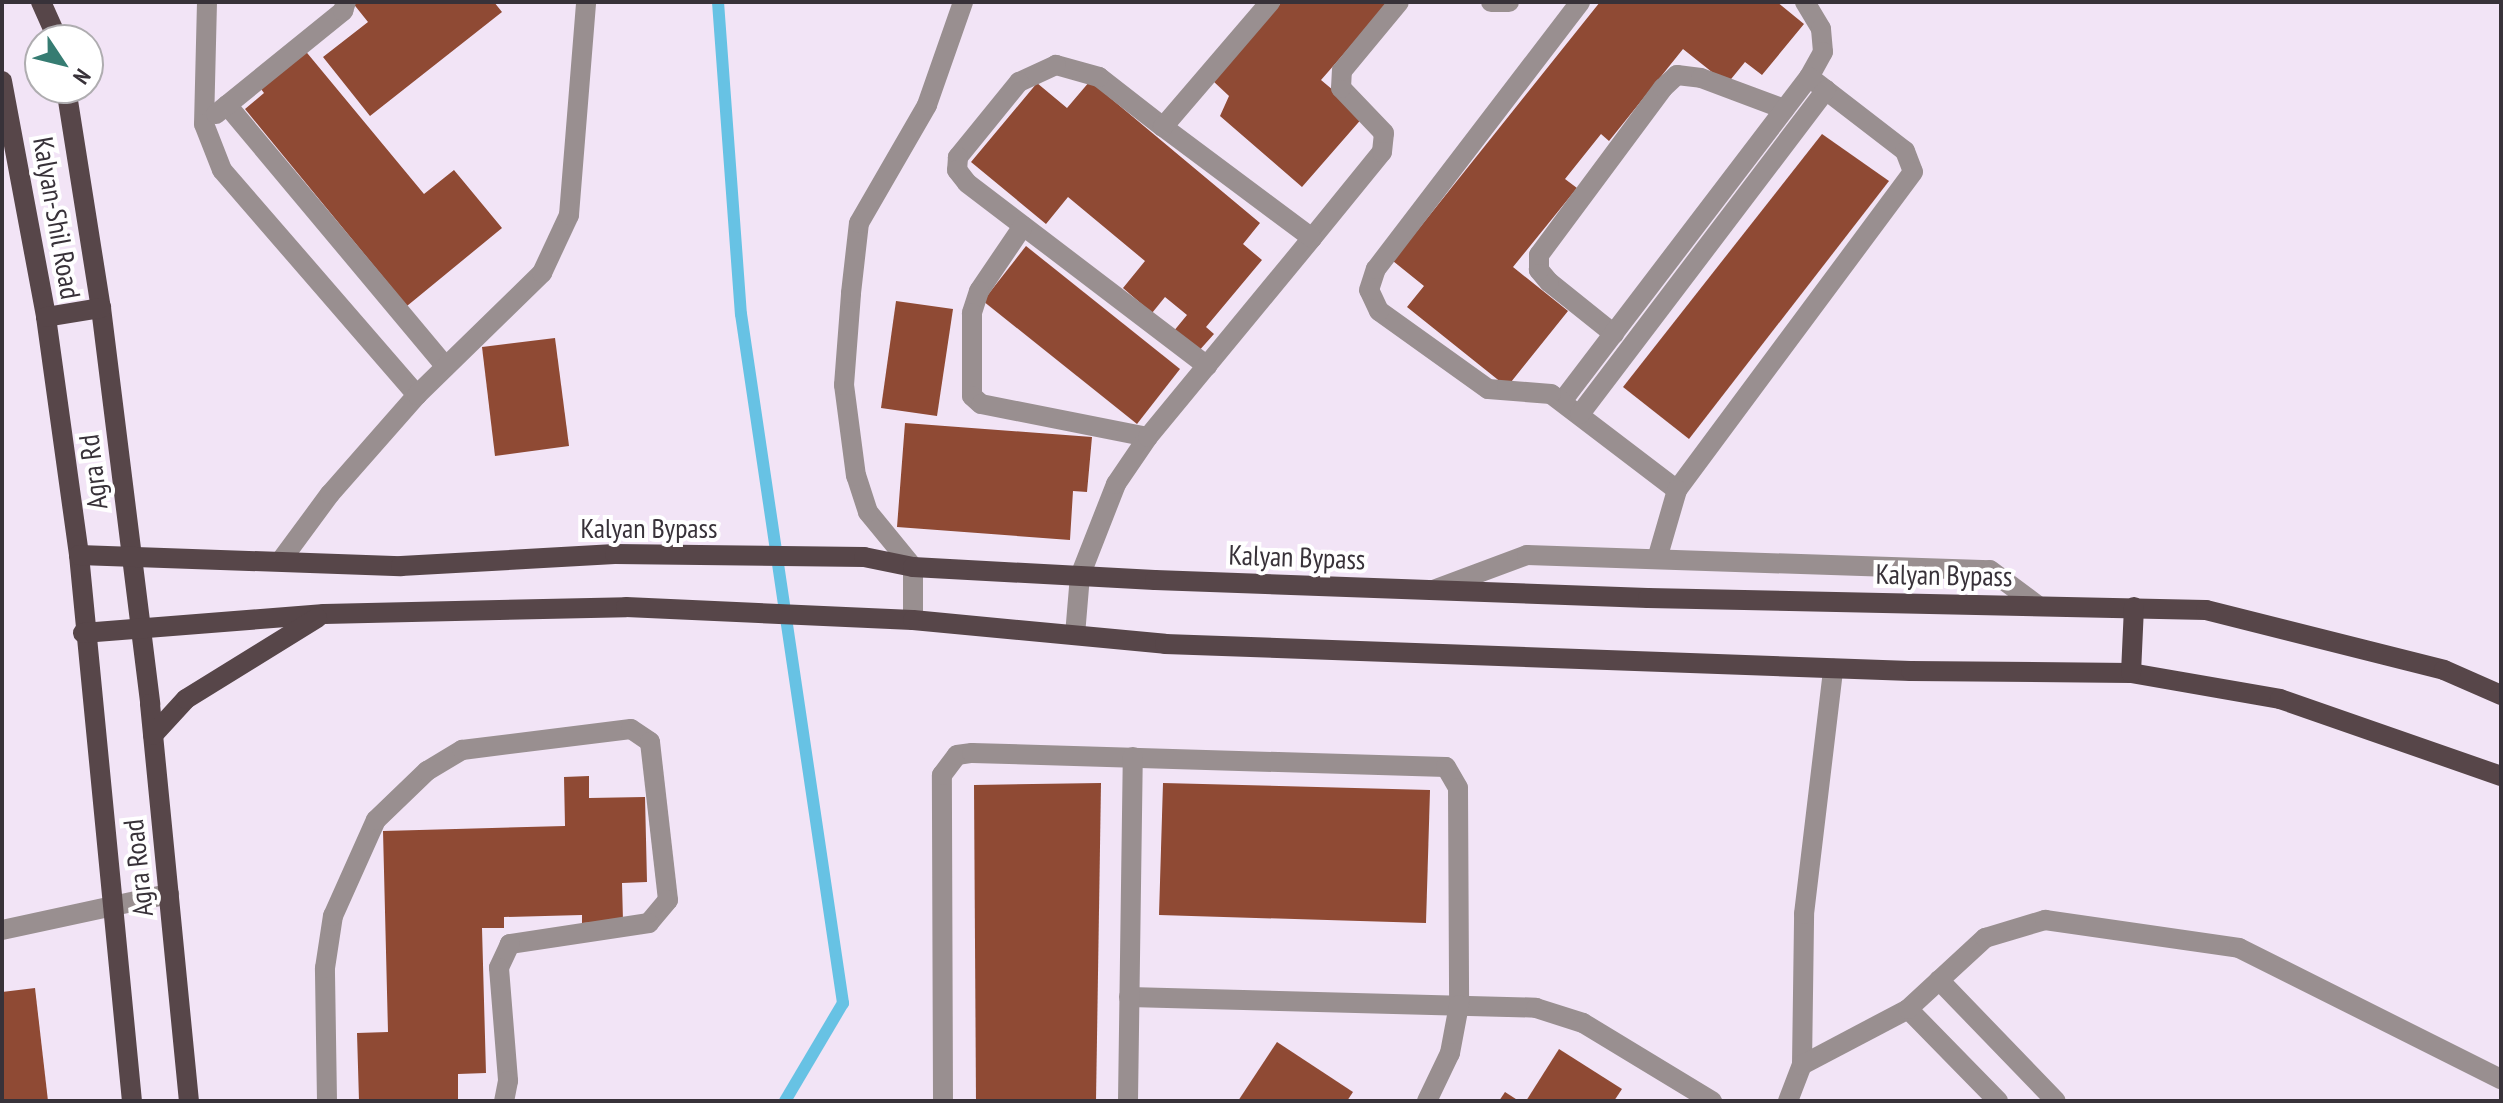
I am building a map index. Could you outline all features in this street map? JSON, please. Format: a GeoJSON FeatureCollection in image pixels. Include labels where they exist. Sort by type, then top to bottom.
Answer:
{"type":"FeatureCollection","features":[{"type":"Feature","properties":{"kind":"main road"},"geometry":{"type":"LineString","coordinates":[[41,2],[51,24]]}},
{"type":"Feature","properties":{"kind":"main road","name":"Kalyan-Shil Road"},"geometry":{"type":"LineString","coordinates":[[2,81],[46,317]]}},
{"type":"Feature","properties":{"kind":"main road","name":"Kalyan-Shil Road"},"geometry":{"type":"LineString","coordinates":[[69,104],[101,308]]}},
{"type":"Feature","properties":{"kind":"main road"},"geometry":{"type":"LineString","coordinates":[[46,317],[101,308]]}},
{"type":"Feature","properties":{"kind":"main road","name":"Agra Rd"},"geometry":{"type":"LineString","coordinates":[[101,308],[140,630]]}},
{"type":"Feature","properties":{"kind":"main road","name":"Agra Rd"},"geometry":{"type":"LineString","coordinates":[[46,317],[79,555],[83,633]]}},
{"type":"Feature","properties":{"kind":"main road","name":"Kalyan Bypass"},"geometry":{"type":"LineString","coordinates":[[79,555],[282,559],[401,566],[615,554],[864,557],[913,567],[1433,590],[2206,610],[2444,670],[2501,695]]}},
{"type":"Feature","properties":{"kind":"main road"},"geometry":{"type":"LineString","coordinates":[[83,633],[324,614],[626,607],[913,620],[1165,644],[1833,669],[2131,673],[2280,699],[2501,776]]}},
{"type":"Feature","properties":{"kind":"main road"},"geometry":{"type":"LineString","coordinates":[[2131,673],[2134,607]]}},
{"type":"Feature","properties":{"kind":"main road"},"geometry":{"type":"LineString","coordinates":[[153,735],[186,699],[324,614]]}},
{"type":"Feature","properties":{"kind":"main road","name":"Agra Road"},"geometry":{"type":"LineString","coordinates":[[140,630],[189,1101]]}},
{"type":"Feature","properties":{"kind":"main road","name":"Agra Road"},"geometry":{"type":"LineString","coordinates":[[83,633],[132,1101]]}},
{"type":"Feature","properties":{"kind":"street"},"geometry":{"type":"LineString","coordinates":[[207,2],[204,124],[222,170],[417,395]]}},
{"type":"Feature","properties":{"kind":"street"},"geometry":{"type":"LineString","coordinates":[[204,124],[343,11],[346,2]]}},
{"type":"Feature","properties":{"kind":"street"},"geometry":{"type":"LineString","coordinates":[[282,559],[330,494],[417,395],[542,273],[569,215],[586,2]]}},
{"type":"Feature","properties":{"kind":"street"},"geometry":{"type":"LineString","coordinates":[[913,620],[913,567],[868,512],[856,476],[844,385],[851,293],[859,223],[927,105],[963,2]]}},
{"type":"Feature","properties":{"kind":"street"},"geometry":{"type":"LineString","coordinates":[[1163,127],[1270,2]]}},
{"type":"Feature","properties":{"kind":"street"},"geometry":{"type":"LineString","coordinates":[[1075,635],[1080,576],[1116,484],[1148,437],[1382,152],[1384,133],[1341,88],[1342,71],[1399,2]]}},
{"type":"Feature","properties":{"kind":"street"},"geometry":{"type":"LineString","coordinates":[[1491,2],[1509,2]]}},
{"type":"Feature","properties":{"kind":"street"},"geometry":{"type":"LineString","coordinates":[[1580,2],[1376,269],[1369,290],[1379,311],[1488,389],[1551,394],[1563,400],[1677,490]]}},
{"type":"Feature","properties":{"kind":"street"},"geometry":{"type":"LineString","coordinates":[[1563,400],[1809,77],[1823,52],[1821,29],[1805,2]]}},
{"type":"Feature","properties":{"kind":"street"},"geometry":{"type":"LineString","coordinates":[[1207,366],[1023,226],[957,170],[958,157],[1019,82],[1056,65],[1099,77],[1312,238]]}},
{"type":"Feature","properties":{"kind":"street"},"geometry":{"type":"LineString","coordinates":[[1614,334],[1549,282],[1539,270],[1539,255],[1654,100],[1677,75],[1701,78],[1784,109]]}},
{"type":"Feature","properties":{"kind":"street"},"geometry":{"type":"LineString","coordinates":[[1657,559],[1677,490],[1913,172],[1905,151],[1809,77]]}},
{"type":"Feature","properties":{"kind":"street"},"geometry":{"type":"LineString","coordinates":[[1580,414],[1826,90]]}},
{"type":"Feature","properties":{"kind":"street"},"geometry":{"type":"LineString","coordinates":[[227,105],[446,367]]}},
{"type":"Feature","properties":{"kind":"street"},"geometry":{"type":"LineString","coordinates":[[1023,226],[979,291],[972,313],[972,396],[981,404],[1148,437]]}},
{"type":"Feature","properties":{"kind":"street"},"geometry":{"type":"LineString","coordinates":[[1433,590],[1527,555],[1990,570],[2037,605]]}},
{"type":"Feature","properties":{"kind":"street"},"geometry":{"type":"LineString","coordinates":[[1788,1101],[1802,1065],[1804,914],[1833,669]]}},
{"type":"Feature","properties":{"kind":"street"},"geometry":{"type":"LineString","coordinates":[[327,1101],[325,968],[333,916],[376,820],[427,771],[462,750],[631,729],[650,742],[668,900],[649,923],[510,944],[499,968],[508,1081],[504,1101]]}},
{"type":"Feature","properties":{"kind":"street"},"geometry":{"type":"LineString","coordinates":[[943,1101],[942,775],[948,763],[972,753],[1446,767],[1458,788],[1459,1005],[1450,1053],[1427,1101]]}},
{"type":"Feature","properties":{"kind":"street"},"geometry":{"type":"LineString","coordinates":[[1128,1101],[1133,757]]}},
{"type":"Feature","properties":{"kind":"street"},"geometry":{"type":"LineString","coordinates":[[2,930],[110,904],[169,894]]}},
{"type":"Feature","properties":{"kind":"street"},"geometry":{"type":"LineString","coordinates":[[1802,1065],[1908,1009],[1985,938],[2045,920],[2239,948],[2501,1079]]}},
{"type":"Feature","properties":{"kind":"street"},"geometry":{"type":"LineString","coordinates":[[1939,980],[2056,1101]]}},
{"type":"Feature","properties":{"kind":"street"},"geometry":{"type":"LineString","coordinates":[[1129,997],[1536,1008],[1583,1023],[1712,1101]]}},
{"type":"Feature","properties":{"kind":"street"},"geometry":{"type":"LineString","coordinates":[[1908,1009],[1998,1101]]}},
{"type":"Feature","properties":{"kind":"building"},"geometry":{"type":"Polygon","coordinates":[[[352,2],[494,2],[502,12],[370,116],[323,57],[368,22],[352,2]]]}},
{"type":"Feature","properties":{"kind":"building"},"geometry":{"type":"Polygon","coordinates":[[[1282,2],[1389,2],[1321,80],[1364,116],[1302,187],[1220,116],[1229,96],[1212,80],[1282,2]]]}},
{"type":"Feature","properties":{"kind":"building"},"geometry":{"type":"Polygon","coordinates":[[[1600,2],[1777,2],[1804,24],[1762,75],[1745,62],[1727,84],[1683,49],[1609,141],[1601,134],[1565,179],[1577,188],[1513,267],[1568,311],[1507,387],[1407,307],[1424,286],[1393,261],[1600,2]]]}},
{"type":"Feature","properties":{"kind":"building"},"geometry":{"type":"Polygon","coordinates":[[[303,48],[424,194],[454,170],[502,228],[407,306],[245,109],[264,93],[258,85],[303,48]]]}},
{"type":"Feature","properties":{"kind":"building"},"geometry":{"type":"Polygon","coordinates":[[[1090,81],[1260,223],[1243,244],[1262,260],[1206,327],[1214,334],[1197,353],[1173,332],[1187,315],[1165,297],[1152,313],[1123,288],[1145,261],[1068,197],[1046,224],[971,162],[1037,83],[1067,108],[1090,81]]]}},
{"type":"Feature","properties":{"kind":"building"},"geometry":{"type":"Polygon","coordinates":[[[1822,134],[1889,181],[1689,439],[1623,387],[1822,134]]]}},
{"type":"Feature","properties":{"kind":"building"},"geometry":{"type":"Polygon","coordinates":[[[1026,246],[1180,369],[1137,424],[983,301],[1026,246]]]}},
{"type":"Feature","properties":{"kind":"building"},"geometry":{"type":"Polygon","coordinates":[[[896,301],[953,309],[937,416],[881,408],[896,301]]]}},
{"type":"Feature","properties":{"kind":"building"},"geometry":{"type":"Polygon","coordinates":[[[555,338],[569,446],[495,456],[482,347],[555,338]]]}},
{"type":"Feature","properties":{"kind":"building"},"geometry":{"type":"Polygon","coordinates":[[[905,423],[1092,437],[1087,492],[1073,491],[1070,540],[897,527],[905,423]]]}},
{"type":"Feature","properties":{"kind":"building"},"geometry":{"type":"Polygon","coordinates":[[[589,776],[589,798],[645,797],[647,882],[622,883],[623,921],[582,923],[582,915],[504,917],[504,928],[482,928],[486,1073],[458,1074],[458,1101],[359,1101],[357,1033],[388,1032],[383,831],[565,826],[564,777],[589,776]]]}},
{"type":"Feature","properties":{"kind":"building"},"geometry":{"type":"Polygon","coordinates":[[[1101,783],[1096,1101],[976,1101],[974,785],[1101,783]]]}},
{"type":"Feature","properties":{"kind":"building"},"geometry":{"type":"Polygon","coordinates":[[[1163,783],[1430,790],[1426,923],[1159,915],[1163,783]]]}},
{"type":"Feature","properties":{"kind":"building"},"geometry":{"type":"Polygon","coordinates":[[[35,988],[48,1101],[2,1101],[2,992],[35,988]]]}},
{"type":"Feature","properties":{"kind":"building"},"geometry":{"type":"Polygon","coordinates":[[[1277,1042],[1353,1092],[1347,1101],[1238,1101],[1277,1042]]]}},
{"type":"Feature","properties":{"kind":"building"},"geometry":{"type":"Polygon","coordinates":[[[1559,1049],[1622,1089],[1614,1101],[1526,1101],[1559,1049]]]}},
{"type":"Feature","properties":{"kind":"building"},"geometry":{"type":"Polygon","coordinates":[[[1505,1092],[1519,1101],[1499,1101],[1505,1092]]]}},
{"type":"Feature","properties":{"kind":"waterway"},"geometry":{"type":"LineString","coordinates":[[718,2],[741,314],[843,1003],[785,1101]]}}]}
